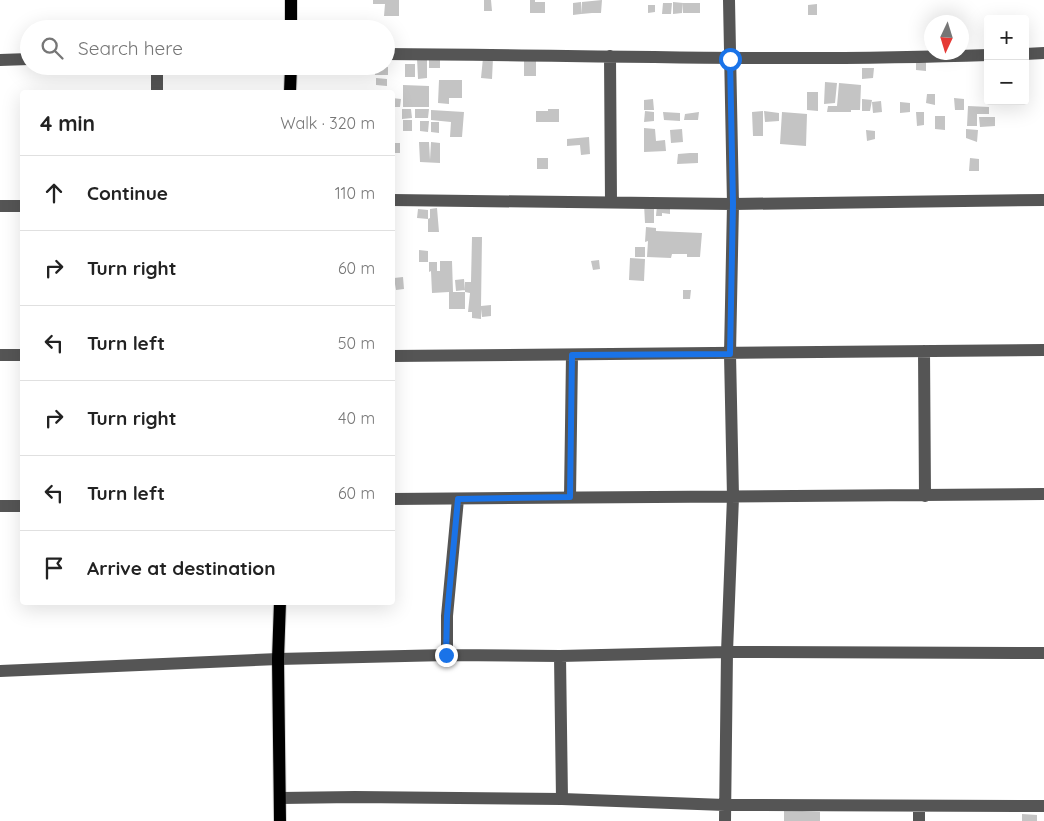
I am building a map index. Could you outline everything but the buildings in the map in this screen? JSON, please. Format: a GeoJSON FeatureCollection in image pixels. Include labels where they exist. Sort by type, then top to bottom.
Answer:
{"type":"FeatureCollection","features":[{"type":"Feature","properties":{"kind":"main road"},"geometry":{"type":"LineString","coordinates":[[291,0],[291,20]]}},
{"type":"Feature","properties":{"kind":"main road"},"geometry":{"type":"LineString","coordinates":[[290,90],[291,75]]}},
{"type":"Feature","properties":{"kind":"main road"},"geometry":{"type":"LineString","coordinates":[[280,605],[278,659],[280,821]]}},
{"type":"Feature","properties":{"kind":"street"},"geometry":{"type":"LineString","coordinates":[[725,821],[727,652],[733,498],[730,354],[733,204],[729,0]]}},
{"type":"Feature","properties":{"kind":"street"},"geometry":{"type":"LineString","coordinates":[[1029,54],[1044,53]]}},
{"type":"Feature","properties":{"kind":"street"},"geometry":{"type":"LineString","coordinates":[[395,54],[730,59],[984,55]]}},
{"type":"Feature","properties":{"kind":"street"},"geometry":{"type":"LineString","coordinates":[[610,56],[611,202]]}},
{"type":"Feature","properties":{"kind":"street"},"geometry":{"type":"LineString","coordinates":[[0,60],[20,60]]}},
{"type":"Feature","properties":{"kind":"street"},"geometry":{"type":"LineString","coordinates":[[157,75],[157,90]]}},
{"type":"Feature","properties":{"kind":"street"},"geometry":{"type":"LineString","coordinates":[[395,200],[733,204],[1044,200]]}},
{"type":"Feature","properties":{"kind":"street"},"geometry":{"type":"LineString","coordinates":[[0,206],[20,206]]}},
{"type":"Feature","properties":{"kind":"street"},"geometry":{"type":"LineString","coordinates":[[395,356],[1044,350]]}},
{"type":"Feature","properties":{"kind":"street"},"geometry":{"type":"LineString","coordinates":[[924,351],[925,496]]}},
{"type":"Feature","properties":{"kind":"street"},"geometry":{"type":"LineString","coordinates":[[0,355],[20,355]]}},
{"type":"Feature","properties":{"kind":"street"},"geometry":{"type":"LineString","coordinates":[[570,497],[572,355]]}},
{"type":"Feature","properties":{"kind":"street"},"geometry":{"type":"LineString","coordinates":[[395,499],[733,498],[1044,494]]}},
{"type":"Feature","properties":{"kind":"street"},"geometry":{"type":"LineString","coordinates":[[446,655],[447,616],[458,499]]}},
{"type":"Feature","properties":{"kind":"street"},"geometry":{"type":"LineString","coordinates":[[0,506],[20,506]]}},
{"type":"Feature","properties":{"kind":"street"},"geometry":{"type":"LineString","coordinates":[[0,671],[278,659],[446,655],[560,656],[727,652],[1044,653]]}},
{"type":"Feature","properties":{"kind":"street"},"geometry":{"type":"LineString","coordinates":[[560,656],[562,799]]}},
{"type":"Feature","properties":{"kind":"street"},"geometry":{"type":"LineString","coordinates":[[281,798],[562,799],[725,805],[1044,806]]}},
{"type":"Feature","properties":{"kind":"street"},"geometry":{"type":"LineString","coordinates":[[919,806],[919,821]]}},
{"type":"Feature","properties":{"kind":"route"},"geometry":{"type":"LineString","coordinates":[[446,655],[447,616],[458,499],[570,497],[572,355],[730,354],[733,204],[730,59]]}}]}
